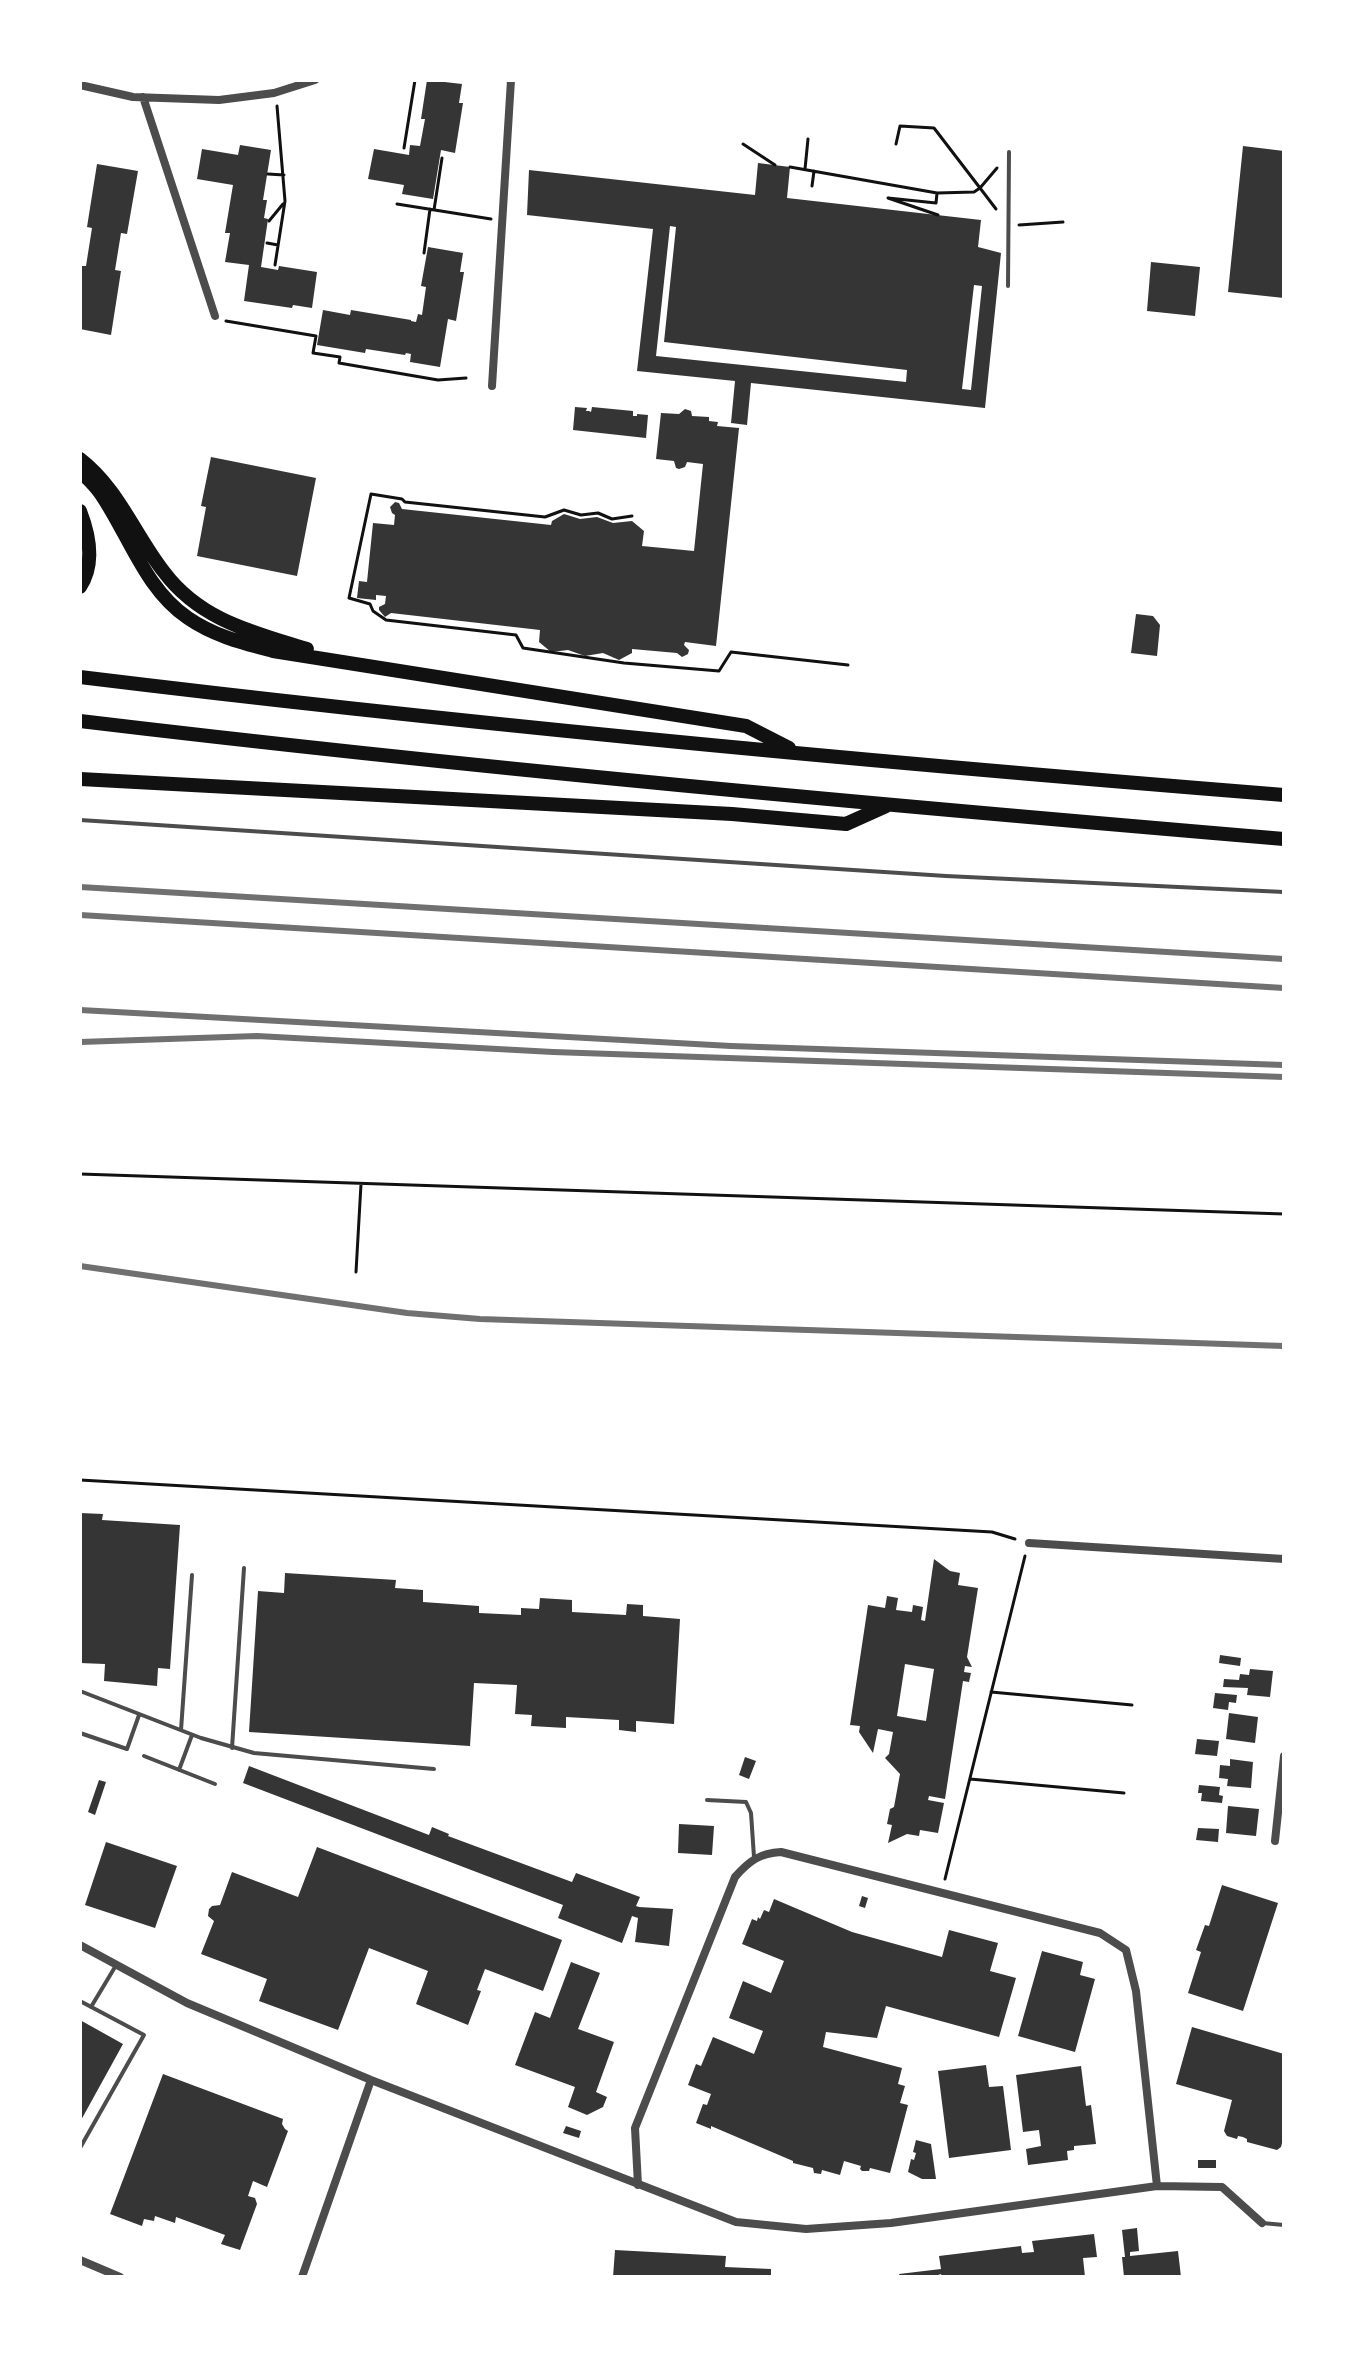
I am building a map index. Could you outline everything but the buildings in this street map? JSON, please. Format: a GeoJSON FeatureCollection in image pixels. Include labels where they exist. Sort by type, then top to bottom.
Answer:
{"type":"FeatureCollection","features":[{"type":"Feature","properties":{"kind":"highway"},"geometry":{"type":"LineString","coordinates":[[80,459],[98,473],[164,573],[191,600],[215,618],[353,664]]}},
{"type":"Feature","properties":{"kind":"highway"},"geometry":{"type":"LineString","coordinates":[[80,471],[100,491],[146,573],[164,597],[186,617],[235,641],[273,651],[746,726],[796,752]]}},
{"type":"Feature","properties":{"kind":"highway"},"geometry":{"type":"LineString","coordinates":[[80,511],[89,547],[88,565],[80,587]]}},
{"type":"Feature","properties":{"kind":"highway"},"geometry":{"type":"LineString","coordinates":[[80,677],[618,737],[1284,795]]}},
{"type":"Feature","properties":{"kind":"highway"},"geometry":{"type":"LineString","coordinates":[[80,721],[611,779],[1284,839]]}},
{"type":"Feature","properties":{"kind":"highway"},"geometry":{"type":"LineString","coordinates":[[80,779],[716,813],[846,824],[890,804]]}},
{"type":"Feature","properties":{"kind":"street"},"geometry":{"type":"LineString","coordinates":[[80,85],[133,97],[219,100],[274,93],[315,80]]}},
{"type":"Feature","properties":{"kind":"street"},"geometry":{"type":"LineString","coordinates":[[492,386],[511,80]]}},
{"type":"Feature","properties":{"kind":"street"},"geometry":{"type":"LineString","coordinates":[[143,97],[215,316]]}},
{"type":"Feature","properties":{"kind":"street"},"geometry":{"type":"LineString","coordinates":[[1029,1543],[1284,1559]]}},
{"type":"Feature","properties":{"kind":"street"},"geometry":{"type":"LineString","coordinates":[[1275,1841],[1284,1756]]}},
{"type":"Feature","properties":{"kind":"street"},"geometry":{"type":"LineString","coordinates":[[638,2185],[635,2128],[735,1877],[748,1863],[765,1853],[781,1852],[1100,1933],[1126,1950],[1136,1991],[1157,2186]]}},
{"type":"Feature","properties":{"kind":"street"},"geometry":{"type":"LineString","coordinates":[[80,1945],[187,2003],[371,2080],[736,2222],[806,2229],[891,2223],[1157,2186],[1222,2187],[1262,2223]]}},
{"type":"Feature","properties":{"kind":"street"},"geometry":{"type":"LineString","coordinates":[[302,2277],[371,2080]]}},
{"type":"Feature","properties":{"kind":"street"},"geometry":{"type":"LineString","coordinates":[[80,2260],[120,2277]]}},
{"type":"Feature","properties":{"kind":"lane"},"geometry":{"type":"LineString","coordinates":[[1008,286],[1009,152]]}},
{"type":"Feature","properties":{"kind":"lane"},"geometry":{"type":"LineString","coordinates":[[80,820],[946,876],[1284,892]]}},
{"type":"Feature","properties":{"kind":"lane"},"geometry":{"type":"LineString","coordinates":[[232,1748],[244,1568]]}},
{"type":"Feature","properties":{"kind":"lane"},"geometry":{"type":"LineString","coordinates":[[181,1730],[192,1575]]}},
{"type":"Feature","properties":{"kind":"lane"},"geometry":{"type":"LineString","coordinates":[[80,1691],[232,1748],[275,1757],[434,1769]]}},
{"type":"Feature","properties":{"kind":"lane"},"geometry":{"type":"LineString","coordinates":[[80,1733],[127,1749],[139,1714]]}},
{"type":"Feature","properties":{"kind":"lane"},"geometry":{"type":"LineString","coordinates":[[179,1770],[192,1735]]}},
{"type":"Feature","properties":{"kind":"lane"},"geometry":{"type":"LineString","coordinates":[[144,1756],[215,1784]]}},
{"type":"Feature","properties":{"kind":"lane"},"geometry":{"type":"LineString","coordinates":[[707,1800],[746,1802],[751,1813],[754,1859]]}},
{"type":"Feature","properties":{"kind":"lane"},"geometry":{"type":"LineString","coordinates":[[91,2007],[117,1965]]}},
{"type":"Feature","properties":{"kind":"lane"},"geometry":{"type":"LineString","coordinates":[[80,2001],[144,2035],[80,2148]]}},
{"type":"Feature","properties":{"kind":"lane"},"geometry":{"type":"LineString","coordinates":[[1262,2223],[1284,2225]]}},
{"type":"Feature","properties":{"kind":"path"},"geometry":{"type":"LineString","coordinates":[[404,148],[415,80]]}},
{"type":"Feature","properties":{"kind":"path"},"geometry":{"type":"LineString","coordinates":[[274,93],[279,114],[285,201],[275,265]]}},
{"type":"Feature","properties":{"kind":"path"},"geometry":{"type":"LineString","coordinates":[[896,144],[900,126],[934,128],[980,188]]}},
{"type":"Feature","properties":{"kind":"path"},"geometry":{"type":"LineString","coordinates":[[805,169],[808,139]]}},
{"type":"Feature","properties":{"kind":"path"},"geometry":{"type":"LineString","coordinates":[[743,144],[775,165]]}},
{"type":"Feature","properties":{"kind":"path"},"geometry":{"type":"LineString","coordinates":[[790,167],[937,193],[974,192],[1009,152]]}},
{"type":"Feature","properties":{"kind":"path"},"geometry":{"type":"LineString","coordinates":[[424,253],[442,158]]}},
{"type":"Feature","properties":{"kind":"path"},"geometry":{"type":"LineString","coordinates":[[812,186],[814,171]]}},
{"type":"Feature","properties":{"kind":"path"},"geometry":{"type":"LineString","coordinates":[[268,174],[284,175]]}},
{"type":"Feature","properties":{"kind":"path"},"geometry":{"type":"LineString","coordinates":[[937,193],[936,203],[888,198],[938,215]]}},
{"type":"Feature","properties":{"kind":"path"},"geometry":{"type":"LineString","coordinates":[[269,221],[285,201]]}},
{"type":"Feature","properties":{"kind":"path"},"geometry":{"type":"LineString","coordinates":[[397,204],[503,221]]}},
{"type":"Feature","properties":{"kind":"path"},"geometry":{"type":"LineString","coordinates":[[267,243],[278,245]]}},
{"type":"Feature","properties":{"kind":"path"},"geometry":{"type":"LineString","coordinates":[[215,316],[229,323],[316,336],[313,353],[340,357],[339,363],[438,380],[466,378]]}},
{"type":"Feature","properties":{"kind":"path"},"geometry":{"type":"LineString","coordinates":[[632,516],[612,519],[598,513],[581,515],[564,510],[545,517],[405,502],[371,494],[349,598],[370,604],[373,611],[386,620],[516,635],[523,648],[624,663],[719,671],[731,652],[848,665]]}},
{"type":"Feature","properties":{"kind":"path"},"geometry":{"type":"LineString","coordinates":[[80,1174],[1284,1214]]}},
{"type":"Feature","properties":{"kind":"path"},"geometry":{"type":"LineString","coordinates":[[356,1272],[361,1184]]}},
{"type":"Feature","properties":{"kind":"path"},"geometry":{"type":"LineString","coordinates":[[80,1480],[992,1532],[1029,1543],[942,1894]]}},
{"type":"Feature","properties":{"kind":"path"},"geometry":{"type":"LineString","coordinates":[[991,1692],[1132,1705]]}},
{"type":"Feature","properties":{"kind":"path"},"geometry":{"type":"LineString","coordinates":[[970,1779],[1124,1793]]}},
{"type":"Feature","properties":{"kind":"railway"},"geometry":{"type":"LineString","coordinates":[[80,887],[1284,959]]}},
{"type":"Feature","properties":{"kind":"railway"},"geometry":{"type":"LineString","coordinates":[[80,915],[1284,988]]}},
{"type":"Feature","properties":{"kind":"railway"},"geometry":{"type":"LineString","coordinates":[[80,1010],[731,1046],[1284,1065]]}},
{"type":"Feature","properties":{"kind":"railway"},"geometry":{"type":"LineString","coordinates":[[80,1042],[257,1036],[553,1052],[1284,1077]]}},
{"type":"Feature","properties":{"kind":"railway"},"geometry":{"type":"LineString","coordinates":[[80,1266],[407,1313],[480,1319],[1284,1346]]}}]}
